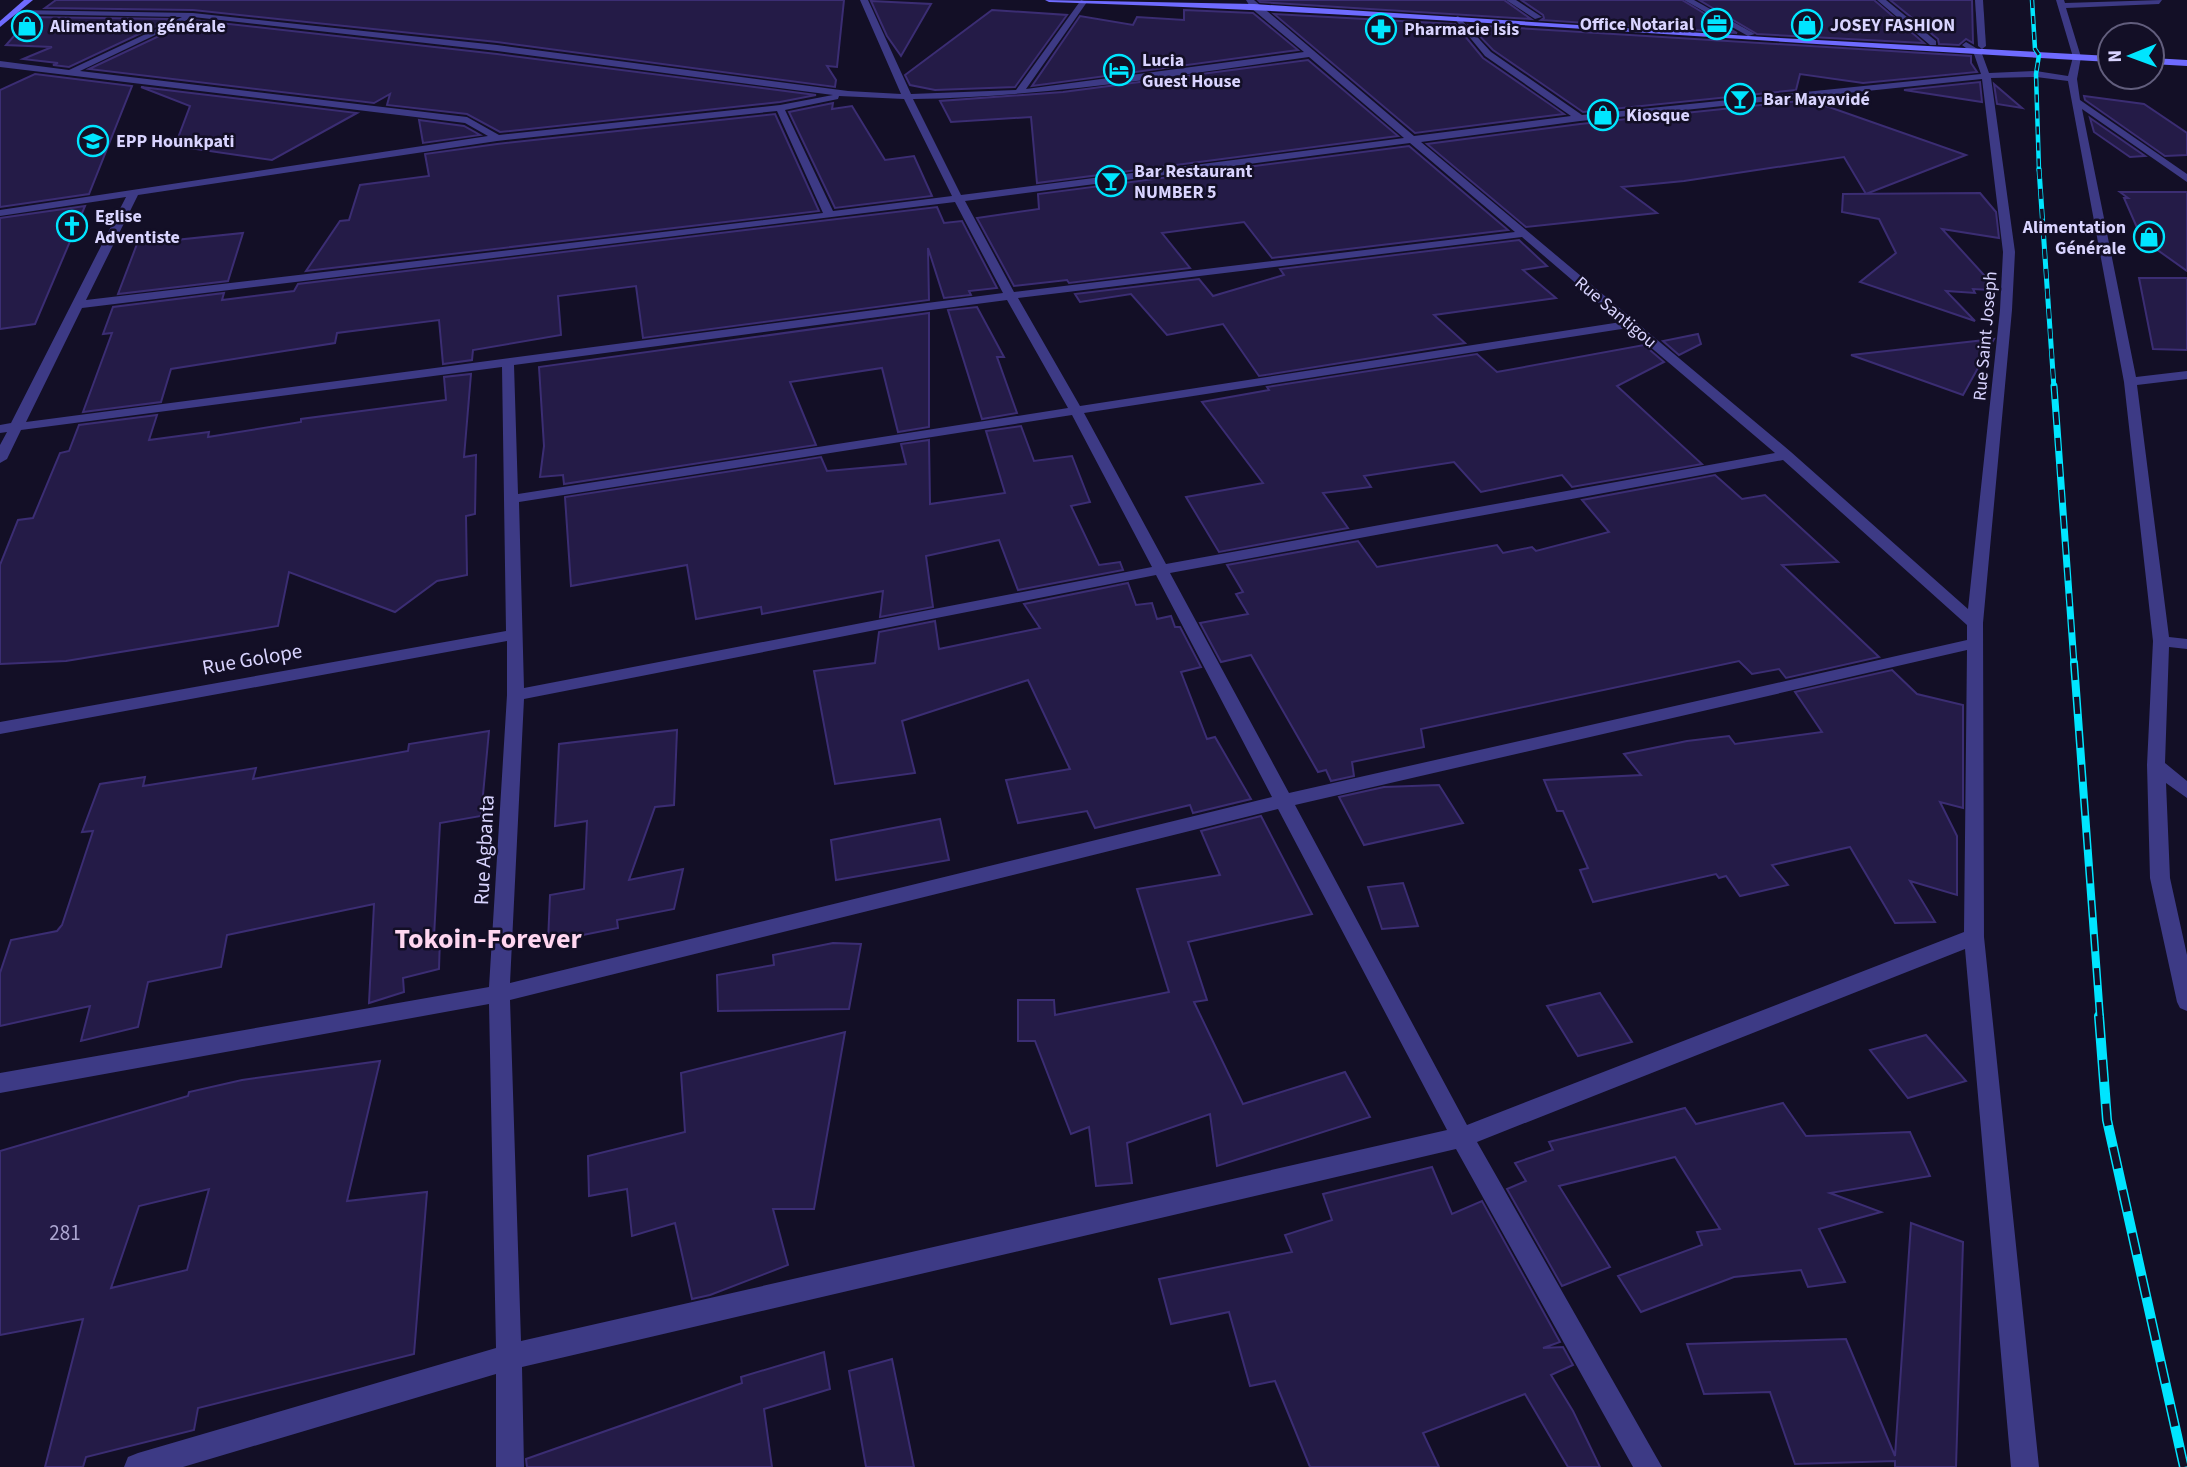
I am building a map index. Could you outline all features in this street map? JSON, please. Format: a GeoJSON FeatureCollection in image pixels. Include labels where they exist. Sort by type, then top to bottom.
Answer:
{"type":"FeatureCollection","features":[{"type":"Feature","properties":{"kind":"main road"},"geometry":{"type":"LineString","coordinates":[[0,25],[29,0]]}},
{"type":"Feature","properties":{"kind":"main road"},"geometry":{"type":"LineString","coordinates":[[1049,0],[1252,2],[1538,17],[1976,48]]}},
{"type":"Feature","properties":{"kind":"main road"},"geometry":{"type":"LineString","coordinates":[[1252,2],[1458,18],[2096,57]]}},
{"type":"Feature","properties":{"kind":"main road"},"geometry":{"type":"LineString","coordinates":[[2076,54],[2096,53]]}},
{"type":"Feature","properties":{"kind":"main road"},"geometry":{"type":"LineString","coordinates":[[2166,56],[2187,57]]}},
{"type":"Feature","properties":{"kind":"main road"},"geometry":{"type":"LineString","coordinates":[[2166,62],[2187,63]]}},
{"type":"Feature","properties":{"kind":"street"},"geometry":{"type":"LineString","coordinates":[[864,0],[906,98],[1009,296],[1077,412],[1462,1137],[1648,1467]]}},
{"type":"Feature","properties":{"kind":"street"},"geometry":{"type":"LineString","coordinates":[[1510,0],[1538,17]]}},
{"type":"Feature","properties":{"kind":"street"},"geometry":{"type":"LineString","coordinates":[[1688,0],[1751,34]]}},
{"type":"Feature","properties":{"kind":"street"},"geometry":{"type":"LineString","coordinates":[[1881,0],[1933,43]]}},
{"type":"Feature","properties":{"kind":"street","name":"Rue Saint Joseph"},"geometry":{"type":"LineString","coordinates":[[1979,0],[1976,48],[1986,76],[2009,252],[2006,310],[1975,633],[1974,937],[2025,1467]]}},
{"type":"Feature","properties":{"kind":"street"},"geometry":{"type":"LineString","coordinates":[[1019,92],[1083,2]]}},
{"type":"Feature","properties":{"kind":"street","name":"Rue Santigou"},"geometry":{"type":"LineString","coordinates":[[1252,2],[1786,455],[1975,633]]}},
{"type":"Feature","properties":{"kind":"street"},"geometry":{"type":"LineString","coordinates":[[2160,2],[2060,3],[2076,54],[2072,79],[2130,382],[2161,641],[2156,765],[2160,878],[2187,1002]]}},
{"type":"Feature","properties":{"kind":"street"},"geometry":{"type":"LineString","coordinates":[[117,14],[137,5]]}},
{"type":"Feature","properties":{"kind":"street"},"geometry":{"type":"LineString","coordinates":[[16,12],[193,15],[497,47],[848,94],[906,98],[1019,92],[1311,54]]}},
{"type":"Feature","properties":{"kind":"street"},"geometry":{"type":"LineString","coordinates":[[71,72],[193,15]]}},
{"type":"Feature","properties":{"kind":"street"},"geometry":{"type":"LineString","coordinates":[[1458,18],[1488,54],[1580,117]]}},
{"type":"Feature","properties":{"kind":"street"},"geometry":{"type":"LineString","coordinates":[[0,64],[467,120],[498,138]]}},
{"type":"Feature","properties":{"kind":"street"},"geometry":{"type":"LineString","coordinates":[[78,305],[829,215],[1580,117],[1986,76],[2036,74],[2072,79]]}},
{"type":"Feature","properties":{"kind":"street"},"geometry":{"type":"LineString","coordinates":[[0,213],[498,138],[780,108],[848,94]]}},
{"type":"Feature","properties":{"kind":"street"},"geometry":{"type":"LineString","coordinates":[[2077,102],[2187,179]]}},
{"type":"Feature","properties":{"kind":"street"},"geometry":{"type":"LineString","coordinates":[[780,108],[829,215]]}},
{"type":"Feature","properties":{"kind":"street"},"geometry":{"type":"LineString","coordinates":[[0,459],[133,194]]}},
{"type":"Feature","properties":{"kind":"street"},"geometry":{"type":"LineString","coordinates":[[0,429],[1009,296],[1524,233]]}},
{"type":"Feature","properties":{"kind":"street"},"geometry":{"type":"LineString","coordinates":[[512,499],[1630,324]]}},
{"type":"Feature","properties":{"kind":"street","name":"Rue Agbanta"},"geometry":{"type":"LineString","coordinates":[[508,361],[512,635],[516,695],[499,994],[510,1467]]}},
{"type":"Feature","properties":{"kind":"street"},"geometry":{"type":"LineString","coordinates":[[2130,382],[2187,375]]}},
{"type":"Feature","properties":{"kind":"street"},"geometry":{"type":"LineString","coordinates":[[516,695],[1160,570],[1786,455]]}},
{"type":"Feature","properties":{"kind":"street"},"geometry":{"type":"LineString","coordinates":[[0,1083],[499,994],[1975,633]]}},
{"type":"Feature","properties":{"kind":"street","name":"Rue Golope"},"geometry":{"type":"LineString","coordinates":[[0,728],[512,635]]}},
{"type":"Feature","properties":{"kind":"street"},"geometry":{"type":"LineString","coordinates":[[2161,641],[2187,644]]}},
{"type":"Feature","properties":{"kind":"street"},"geometry":{"type":"LineString","coordinates":[[2156,765],[2187,791]]}},
{"type":"Feature","properties":{"kind":"street"},"geometry":{"type":"LineString","coordinates":[[138,1467],[509,1357],[1462,1137],[1974,937]]}},
{"type":"Feature","properties":{"kind":"building"},"geometry":{"type":"Polygon","coordinates":[[[56,0],[844,0],[837,67],[827,66],[836,80],[835,87],[497,42],[193,10],[45,8],[56,0]]]}},
{"type":"Feature","properties":{"kind":"building"},"geometry":{"type":"Polygon","coordinates":[[[1258,0],[1504,0],[1531,19],[1260,2],[1258,0]]]}},
{"type":"Feature","properties":{"kind":"building"},"geometry":{"type":"Polygon","coordinates":[[[1521,0],[1682,0],[1737,33],[1541,20],[1543,15],[1521,0]]]}},
{"type":"Feature","properties":{"kind":"building"},"geometry":{"type":"Polygon","coordinates":[[[1699,0],[1874,0],[1924,43],[1757,34],[1699,0]]]}},
{"type":"Feature","properties":{"kind":"building"},"geometry":{"type":"Polygon","coordinates":[[[1890,0],[1972,0],[1973,43],[1966,39],[1959,45],[1939,44],[1938,39],[1890,0]]]}},
{"type":"Feature","properties":{"kind":"building"},"geometry":{"type":"Polygon","coordinates":[[[871,1],[931,4],[901,56],[887,36],[871,1]]]}},
{"type":"Feature","properties":{"kind":"building"},"geometry":{"type":"Polygon","coordinates":[[[992,10],[1067,15],[1015,87],[935,90],[910,85],[905,75],[992,10]]]}},
{"type":"Feature","properties":{"kind":"building"},"geometry":{"type":"Polygon","coordinates":[[[1184,10],[1253,13],[1298,50],[1032,86],[1080,16],[1133,25],[1137,17],[1184,20],[1184,10]]]}},
{"type":"Feature","properties":{"kind":"building"},"geometry":{"type":"Polygon","coordinates":[[[1274,14],[1455,24],[1483,58],[1564,114],[1415,133],[1274,14]]]}},
{"type":"Feature","properties":{"kind":"building"},"geometry":{"type":"Polygon","coordinates":[[[31,17],[171,19],[69,67],[23,59],[52,47],[6,45],[31,17]]]}},
{"type":"Feature","properties":{"kind":"building"},"geometry":{"type":"Polygon","coordinates":[[[193,20],[497,54],[816,95],[780,102],[500,132],[467,114],[387,105],[390,94],[374,103],[89,69],[193,20]]]}},
{"type":"Feature","properties":{"kind":"building"},"geometry":{"type":"Polygon","coordinates":[[[1469,25],[1971,56],[1971,63],[1977,72],[1863,83],[1800,74],[1796,90],[1583,112],[1493,50],[1469,25]]]}},
{"type":"Feature","properties":{"kind":"building"},"geometry":{"type":"Polygon","coordinates":[[[1308,60],[1398,136],[1037,183],[1031,117],[951,122],[940,101],[1063,92],[1308,60]]]}},
{"type":"Feature","properties":{"kind":"building"},"geometry":{"type":"Polygon","coordinates":[[[35,74],[132,86],[89,194],[0,207],[0,90],[35,74]]]}},
{"type":"Feature","properties":{"kind":"building"},"geometry":{"type":"Polygon","coordinates":[[[1980,82],[1982,102],[1904,90],[1980,82]]]}},
{"type":"Feature","properties":{"kind":"building"},"geometry":{"type":"Polygon","coordinates":[[[1994,84],[2022,108],[1997,104],[1994,84]]]}},
{"type":"Feature","properties":{"kind":"building"},"geometry":{"type":"Polygon","coordinates":[[[141,87],[357,113],[272,160],[175,146],[190,106],[141,87]]]}},
{"type":"Feature","properties":{"kind":"building"},"geometry":{"type":"Polygon","coordinates":[[[2084,96],[2144,104],[2187,133],[2187,155],[2165,156],[2085,100],[2084,96]]]}},
{"type":"Feature","properties":{"kind":"building"},"geometry":{"type":"Polygon","coordinates":[[[1809,100],[1966,155],[1866,194],[1844,157],[1684,181],[1622,187],[1657,213],[1526,227],[1427,144],[1580,124],[1809,100]]]}},
{"type":"Feature","properties":{"kind":"building"},"geometry":{"type":"Polygon","coordinates":[[[833,103],[832,109],[852,106],[885,160],[914,156],[932,196],[835,208],[789,112],[833,103]]]}},
{"type":"Feature","properties":{"kind":"building"},"geometry":{"type":"Polygon","coordinates":[[[775,114],[819,211],[306,271],[340,221],[349,220],[360,185],[429,176],[425,154],[775,114]]]}},
{"type":"Feature","properties":{"kind":"building"},"geometry":{"type":"Polygon","coordinates":[[[2090,118],[2145,156],[2130,157],[2094,132],[2090,118]]]}},
{"type":"Feature","properties":{"kind":"building"},"geometry":{"type":"Polygon","coordinates":[[[419,120],[464,126],[480,135],[423,143],[419,120]]]}},
{"type":"Feature","properties":{"kind":"building"},"geometry":{"type":"Polygon","coordinates":[[[1409,146],[1508,230],[1272,258],[1244,222],[1162,233],[1190,268],[1069,283],[1067,280],[1014,286],[977,218],[1039,209],[1038,194],[1409,146]]]}},
{"type":"Feature","properties":{"kind":"building"},"geometry":{"type":"Polygon","coordinates":[[[2120,192],[2187,192],[2187,271],[2142,239],[2124,198],[2128,198],[2120,192]]]}},
{"type":"Feature","properties":{"kind":"building"},"geometry":{"type":"Polygon","coordinates":[[[1980,193],[1996,212],[1999,238],[1942,229],[1994,286],[1988,286],[1992,290],[1973,289],[1975,293],[1946,291],[1975,321],[1860,282],[1896,253],[1879,219],[1842,212],[1843,194],[1980,193]]]}},
{"type":"Feature","properties":{"kind":"building"},"geometry":{"type":"Polygon","coordinates":[[[85,206],[35,324],[0,329],[0,218],[85,206]]]}},
{"type":"Feature","properties":{"kind":"building"},"geometry":{"type":"Polygon","coordinates":[[[937,207],[944,223],[962,221],[997,288],[969,291],[971,295],[944,298],[928,248],[929,300],[643,338],[636,286],[558,296],[561,335],[473,350],[472,360],[443,364],[439,320],[337,333],[335,343],[171,369],[161,402],[83,412],[112,333],[103,334],[113,307],[224,293],[222,300],[294,291],[298,284],[937,207]]]}},
{"type":"Feature","properties":{"kind":"building"},"geometry":{"type":"Polygon","coordinates":[[[243,233],[228,281],[118,294],[137,244],[243,233]]]}},
{"type":"Feature","properties":{"kind":"building"},"geometry":{"type":"Polygon","coordinates":[[[1519,240],[1547,266],[1523,270],[1556,298],[1434,315],[1465,343],[1259,376],[1223,324],[1167,335],[1131,294],[1080,302],[1075,294],[1199,279],[1213,296],[1284,275],[1280,269],[1519,240]]]}},
{"type":"Feature","properties":{"kind":"building"},"geometry":{"type":"Polygon","coordinates":[[[2139,278],[2187,278],[2187,350],[2153,349],[2139,278]]]}},
{"type":"Feature","properties":{"kind":"building"},"geometry":{"type":"Polygon","coordinates":[[[977,307],[1004,357],[997,357],[1017,413],[982,419],[948,310],[977,307]]]}},
{"type":"Feature","properties":{"kind":"building"},"geometry":{"type":"Polygon","coordinates":[[[929,313],[929,427],[898,432],[882,368],[790,382],[816,445],[564,484],[563,475],[540,477],[544,446],[539,367],[929,313]]]}},
{"type":"Feature","properties":{"kind":"building"},"geometry":{"type":"Polygon","coordinates":[[[1698,334],[1701,344],[1679,355],[1663,341],[1698,334]]]}},
{"type":"Feature","properties":{"kind":"building"},"geometry":{"type":"Polygon","coordinates":[[[1994,339],[1963,395],[1851,355],[1940,345],[1994,339]]]}},
{"type":"Feature","properties":{"kind":"building"},"geometry":{"type":"Polygon","coordinates":[[[1644,345],[1664,362],[1617,386],[1702,464],[1572,487],[1562,475],[1481,492],[1454,462],[1364,476],[1371,487],[1323,493],[1348,528],[1219,552],[1186,497],[1263,483],[1202,402],[1269,390],[1267,387],[1477,354],[1497,372],[1644,345]]]}},
{"type":"Feature","properties":{"kind":"building"},"geometry":{"type":"Polygon","coordinates":[[[471,374],[464,457],[476,455],[475,514],[466,516],[467,575],[437,581],[395,612],[289,572],[278,626],[66,661],[0,664],[0,565],[18,520],[33,518],[60,453],[69,451],[79,425],[157,415],[149,440],[209,432],[208,437],[301,422],[301,419],[446,400],[444,377],[471,374]]]}},
{"type":"Feature","properties":{"kind":"building"},"geometry":{"type":"Polygon","coordinates":[[[1021,426],[1034,461],[1072,456],[1090,502],[1071,506],[1099,565],[1120,562],[1123,570],[1018,590],[999,540],[926,556],[933,607],[880,617],[883,591],[762,614],[761,607],[696,619],[687,565],[571,586],[565,497],[821,457],[827,471],[906,464],[901,444],[929,440],[930,504],[1005,493],[986,431],[1021,426]]]}},
{"type":"Feature","properties":{"kind":"building"},"geometry":{"type":"Polygon","coordinates":[[[1715,475],[1742,499],[1765,495],[1838,562],[1782,565],[1879,657],[1786,678],[1779,669],[1752,674],[1739,661],[1421,729],[1424,747],[1352,762],[1354,776],[1331,781],[1326,770],[1318,772],[1251,655],[1221,662],[1200,623],[1248,614],[1236,594],[1243,592],[1227,565],[1358,541],[1377,567],[1497,545],[1503,553],[1532,547],[1536,551],[1609,532],[1582,500],[1715,475]]]}},
{"type":"Feature","properties":{"kind":"building"},"geometry":{"type":"Polygon","coordinates":[[[1128,583],[1136,605],[1152,603],[1157,619],[1171,616],[1175,627],[1180,627],[1201,667],[1181,672],[1207,739],[1215,737],[1251,799],[1193,813],[1190,805],[1095,828],[1087,811],[1018,823],[1006,780],[1070,769],[1028,680],[902,721],[915,773],[835,784],[814,671],[875,663],[879,632],[935,621],[939,649],[1040,628],[1024,604],[1128,583]]]}},
{"type":"Feature","properties":{"kind":"building"},"geometry":{"type":"Polygon","coordinates":[[[1892,670],[1917,694],[1963,705],[1963,808],[1940,802],[1957,836],[1957,895],[1910,881],[1935,922],[1895,923],[1850,847],[1772,865],[1788,885],[1740,896],[1726,876],[1719,878],[1716,874],[1593,902],[1580,870],[1588,868],[1563,811],[1557,811],[1544,780],[1641,775],[1624,754],[1687,741],[1729,736],[1735,744],[1822,732],[1795,692],[1892,670]]]}},
{"type":"Feature","properties":{"kind":"building"},"geometry":{"type":"Polygon","coordinates":[[[677,730],[674,805],[655,807],[629,880],[683,869],[674,909],[617,920],[618,928],[548,942],[550,895],[584,889],[587,821],[555,826],[559,744],[677,730]]]}},
{"type":"Feature","properties":{"kind":"building"},"geometry":{"type":"Polygon","coordinates":[[[489,731],[481,816],[440,823],[434,937],[440,936],[439,969],[403,978],[404,992],[369,1003],[374,904],[227,935],[221,967],[148,982],[138,1027],[81,1041],[90,1006],[0,1026],[0,973],[11,940],[57,931],[62,925],[93,831],[82,832],[100,784],[145,777],[143,786],[256,768],[253,779],[408,751],[409,744],[489,731]]]}},
{"type":"Feature","properties":{"kind":"building"},"geometry":{"type":"Polygon","coordinates":[[[1439,785],[1463,823],[1364,845],[1339,797],[1384,787],[1439,785]]]}},
{"type":"Feature","properties":{"kind":"building"},"geometry":{"type":"Polygon","coordinates":[[[1261,816],[1312,914],[1188,942],[1207,1000],[1194,1002],[1243,1104],[1345,1072],[1370,1117],[1217,1166],[1210,1114],[1127,1143],[1132,1183],[1096,1186],[1089,1127],[1071,1134],[1035,1041],[1018,1041],[1018,1000],[1054,1000],[1055,1015],[1169,992],[1137,889],[1220,875],[1201,831],[1261,816]]]}},
{"type":"Feature","properties":{"kind":"building"},"geometry":{"type":"Polygon","coordinates":[[[940,819],[949,860],[836,880],[831,840],[940,819]]]}},
{"type":"Feature","properties":{"kind":"building"},"geometry":{"type":"Polygon","coordinates":[[[1403,883],[1418,926],[1382,929],[1368,887],[1403,883]]]}},
{"type":"Feature","properties":{"kind":"building"},"geometry":{"type":"Polygon","coordinates":[[[833,943],[861,944],[849,1009],[718,1011],[717,975],[774,965],[773,955],[833,943]]]}},
{"type":"Feature","properties":{"kind":"building"},"geometry":{"type":"Polygon","coordinates":[[[1600,993],[1632,1042],[1578,1056],[1547,1006],[1600,993]]]}},
{"type":"Feature","properties":{"kind":"building"},"geometry":{"type":"Polygon","coordinates":[[[845,1032],[814,1209],[773,1209],[788,1265],[710,1295],[692,1299],[675,1223],[632,1236],[627,1189],[589,1196],[588,1156],[685,1132],[681,1073],[845,1032]]]}},
{"type":"Feature","properties":{"kind":"building"},"geometry":{"type":"Polygon","coordinates":[[[1926,1035],[1966,1081],[1908,1098],[1870,1050],[1926,1035]]]}},
{"type":"Feature","properties":{"kind":"building"},"geometry":{"type":"Polygon","coordinates":[[[380,1061],[347,1201],[427,1192],[414,1354],[198,1408],[194,1430],[86,1457],[83,1467],[45,1467],[83,1319],[0,1335],[0,1151],[188,1096],[189,1092],[242,1080],[380,1061]],[[209,1189],[139,1206],[111,1288],[187,1270],[209,1189]]]}},
{"type":"Feature","properties":{"kind":"building"},"geometry":{"type":"Polygon","coordinates":[[[1783,1103],[1806,1136],[1910,1132],[1930,1176],[1830,1193],[1881,1212],[1819,1229],[1845,1282],[1808,1287],[1801,1270],[1734,1277],[1641,1312],[1618,1276],[1702,1245],[1697,1232],[1720,1229],[1675,1157],[1559,1186],[1610,1267],[1562,1286],[1507,1189],[1526,1181],[1515,1163],[1553,1150],[1549,1142],[1685,1108],[1696,1124],[1783,1103]]]}},
{"type":"Feature","properties":{"kind":"building"},"geometry":{"type":"Polygon","coordinates":[[[1432,1167],[1452,1214],[1482,1201],[1560,1342],[1543,1348],[1563,1347],[1573,1365],[1551,1375],[1573,1411],[1600,1467],[1568,1467],[1525,1394],[1423,1433],[1439,1467],[1310,1467],[1275,1381],[1250,1386],[1229,1312],[1171,1324],[1159,1279],[1292,1252],[1285,1235],[1332,1220],[1323,1194],[1432,1167]]]}},
{"type":"Feature","properties":{"kind":"building"},"geometry":{"type":"Polygon","coordinates":[[[1911,1223],[1963,1242],[1956,1467],[1895,1467],[1895,1461],[1795,1464],[1770,1392],[1704,1394],[1687,1344],[1846,1339],[1895,1456],[1911,1223]]]}},
{"type":"Feature","properties":{"kind":"building"},"geometry":{"type":"Polygon","coordinates":[[[824,1352],[830,1389],[764,1409],[772,1467],[527,1467],[526,1459],[742,1383],[741,1377],[824,1352]]]}},
{"type":"Feature","properties":{"kind":"building"},"geometry":{"type":"Polygon","coordinates":[[[892,1359],[914,1467],[866,1467],[849,1371],[892,1359]]]}},
{"type":"Feature","properties":{"kind":"railway"},"geometry":{"type":"LineString","coordinates":[[2032,0],[2035,49],[2039,55],[2036,74],[2039,171]]}},
{"type":"Feature","properties":{"kind":"railway"},"geometry":{"type":"LineString","coordinates":[[2039,169],[2054,388]]}},
{"type":"Feature","properties":{"kind":"railway"},"geometry":{"type":"LineString","coordinates":[[2054,386],[2074,664]]}},
{"type":"Feature","properties":{"kind":"railway"},"geometry":{"type":"LineString","coordinates":[[2074,663],[2100,1017]]}},
{"type":"Feature","properties":{"kind":"railway"},"geometry":{"type":"LineString","coordinates":[[2099,1016],[2107,1120],[2184,1467]]}},
{"type":"Feature","properties":{"kind":"place","name":"Office Notarial"},"geometry":{"type":"Point","coordinates":[1717,24]}},
{"type":"Feature","properties":{"kind":"place","name":"JOSEY FASHION"},"geometry":{"type":"Point","coordinates":[1807,25]}},
{"type":"Feature","properties":{"kind":"place","name":"Alimentation générale"},"geometry":{"type":"Point","coordinates":[27,26]}},
{"type":"Feature","properties":{"kind":"place","name":"Pharmacie Isis"},"geometry":{"type":"Point","coordinates":[1381,29]}},
{"type":"Feature","properties":{"kind":"place","name":"Lucia Guest House"},"geometry":{"type":"Point","coordinates":[1119,70]}},
{"type":"Feature","properties":{"kind":"place","name":"Bar Mayavidé"},"geometry":{"type":"Point","coordinates":[1740,99]}},
{"type":"Feature","properties":{"kind":"place","name":"Kiosque"},"geometry":{"type":"Point","coordinates":[1603,115]}},
{"type":"Feature","properties":{"kind":"place","name":"EPP Hounkpati"},"geometry":{"type":"Point","coordinates":[93,141]}},
{"type":"Feature","properties":{"kind":"place","name":"Bar Restaurant NUMBER 5"},"geometry":{"type":"Point","coordinates":[1111,181]}},
{"type":"Feature","properties":{"kind":"place","name":"Eglise Adventiste"},"geometry":{"type":"Point","coordinates":[72,226]}},
{"type":"Feature","properties":{"kind":"place","name":"Alimentation Générale"},"geometry":{"type":"Point","coordinates":[2149,237]}},
{"type":"Feature","properties":{"kind":"district","name":"Tokoin-Forever"},"geometry":{"type":"Point","coordinates":[488,938]}}]}
